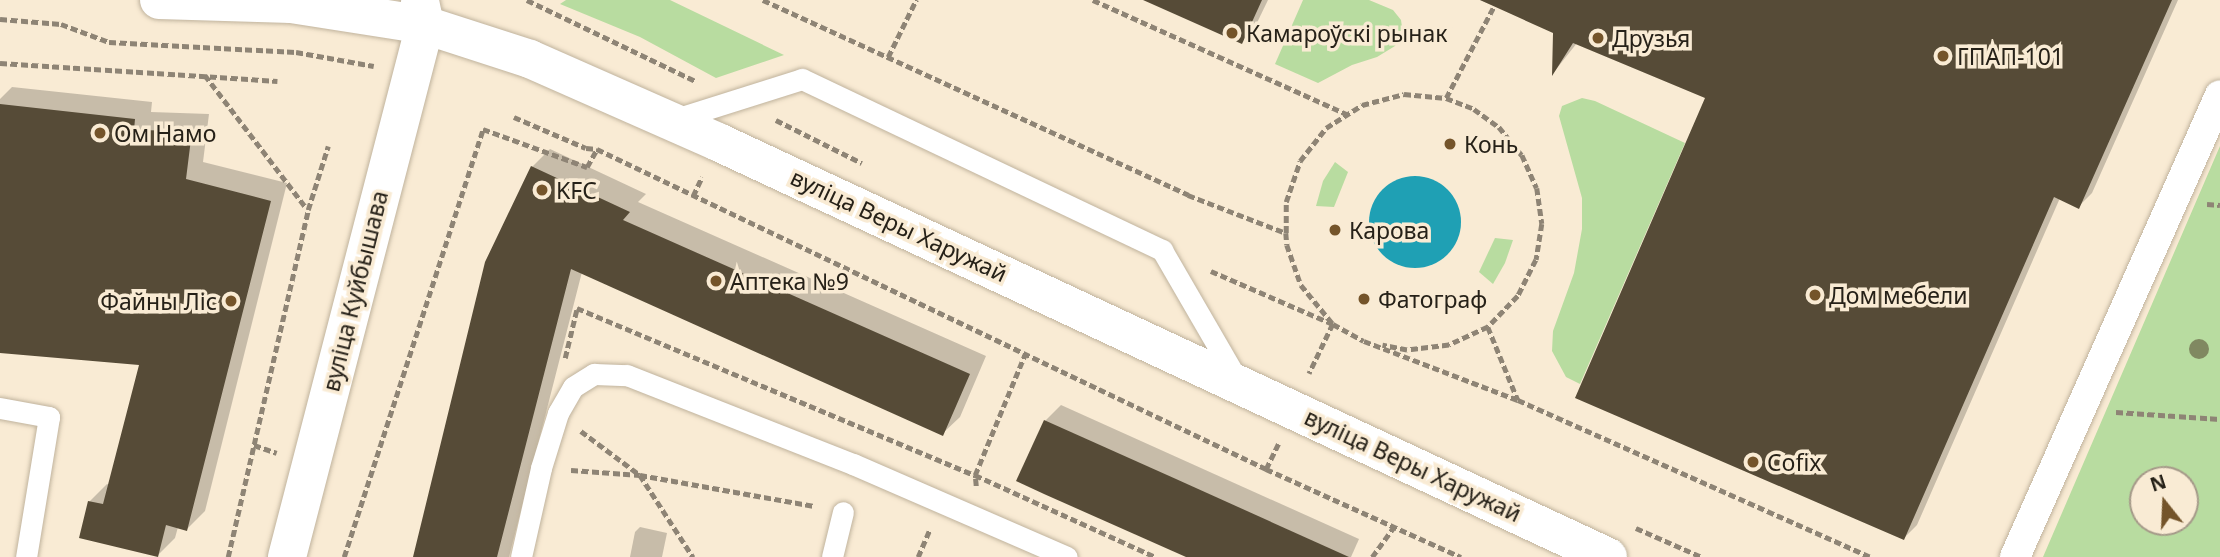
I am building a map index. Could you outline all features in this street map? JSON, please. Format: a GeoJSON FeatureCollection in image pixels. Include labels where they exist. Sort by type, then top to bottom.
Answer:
{"type":"FeatureCollection","features":[{"type":"Feature","properties":{"kind":"main road","name":"вуліца Веры Харужай"},"geometry":{"type":"LineString","coordinates":[[159,0],[432,8],[530,59],[672,120],[1608,557]]}},
{"type":"Feature","properties":{"kind":"main road","name":"вуліца Куйбышава"},"geometry":{"type":"LineString","coordinates":[[287,557],[432,8]]}},
{"type":"Feature","properties":{"kind":"street"},"geometry":{"type":"LineString","coordinates":[[2015,557],[2220,95]]}},
{"type":"Feature","properties":{"kind":"lane"},"geometry":{"type":"LineString","coordinates":[[672,120],[802,79],[1162,250],[1240,383]]}},
{"type":"Feature","properties":{"kind":"lane"},"geometry":{"type":"LineString","coordinates":[[521,557],[541,468],[558,413],[573,387],[594,374],[627,376],[853,464],[1067,557]]}},
{"type":"Feature","properties":{"kind":"lane"},"geometry":{"type":"LineString","coordinates":[[0,408],[49,417],[26,557]]}},
{"type":"Feature","properties":{"kind":"lane"},"geometry":{"type":"LineString","coordinates":[[832,557],[843,512]]}},
{"type":"Feature","properties":{"kind":"path"},"geometry":{"type":"LineString","coordinates":[[764,0],[1188,195],[1286,233]]}},
{"type":"Feature","properties":{"kind":"path"},"geometry":{"type":"LineString","coordinates":[[888,57],[916,0]]}},
{"type":"Feature","properties":{"kind":"path"},"geometry":{"type":"LineString","coordinates":[[1093,0],[1348,114]]}},
{"type":"Feature","properties":{"kind":"path"},"geometry":{"type":"LineString","coordinates":[[1446,98],[1494,6]]}},
{"type":"Feature","properties":{"kind":"path"},"geometry":{"type":"LineString","coordinates":[[0,19],[61,24],[109,42],[287,52]]}},
{"type":"Feature","properties":{"kind":"path"},"geometry":{"type":"LineString","coordinates":[[0,63],[277,81]]}},
{"type":"Feature","properties":{"kind":"path"},"geometry":{"type":"LineString","coordinates":[[205,75],[308,209]]}},
{"type":"Feature","properties":{"kind":"path"},"geometry":{"type":"LineString","coordinates":[[1333,324],[1301,285],[1287,245],[1286,202],[1300,162],[1326,128],[1362,104],[1404,94],[1446,98],[1475,109],[1499,127],[1522,155],[1537,188],[1542,224],[1536,260],[1518,296],[1488,327],[1449,345],[1407,350],[1364,341]]}},
{"type":"Feature","properties":{"kind":"path"},"geometry":{"type":"LineString","coordinates":[[514,117],[586,148],[597,149],[1266,469],[1461,557]]}},
{"type":"Feature","properties":{"kind":"path"},"geometry":{"type":"LineString","coordinates":[[344,557],[483,129],[587,167],[597,149]]}},
{"type":"Feature","properties":{"kind":"path"},"geometry":{"type":"LineString","coordinates":[[228,557],[308,209],[328,146]]}},
{"type":"Feature","properties":{"kind":"path"},"geometry":{"type":"LineString","coordinates":[[1162,250],[1333,324],[1364,341],[1518,400],[1870,557]]}},
{"type":"Feature","properties":{"kind":"path"},"geometry":{"type":"LineString","coordinates":[[1310,374],[1333,324]]}},
{"type":"Feature","properties":{"kind":"path"},"geometry":{"type":"LineString","coordinates":[[1488,327],[1518,400]]}},
{"type":"Feature","properties":{"kind":"path"},"geometry":{"type":"LineString","coordinates":[[975,475],[1025,354]]}},
{"type":"Feature","properties":{"kind":"path"},"geometry":{"type":"LineString","coordinates":[[2080,410],[2220,419]]}},
{"type":"Feature","properties":{"kind":"path"},"geometry":{"type":"LineString","coordinates":[[558,413],[640,475],[693,557]]}},
{"type":"Feature","properties":{"kind":"path"},"geometry":{"type":"LineString","coordinates":[[1266,469],[1278,444]]}},
{"type":"Feature","properties":{"kind":"path"},"geometry":{"type":"LineString","coordinates":[[541,468],[640,475],[843,512]]}},
{"type":"Feature","properties":{"kind":"path"},"geometry":{"type":"LineString","coordinates":[[1372,557],[1394,527]]}},
{"type":"Feature","properties":{"kind":"green space"},"geometry":{"type":"Polygon","coordinates":[[[566,0],[670,0],[784,55],[716,78],[640,37],[560,4],[566,0]]]}},
{"type":"Feature","properties":{"kind":"green space"},"geometry":{"type":"Polygon","coordinates":[[[1303,0],[1369,0],[1393,10],[1401,20],[1403,34],[1395,46],[1377,57],[1352,65],[1318,83],[1275,64],[1303,0]]]}},
{"type":"Feature","properties":{"kind":"green space"},"geometry":{"type":"Polygon","coordinates":[[[1582,98],[1595,101],[1685,143],[1580,384],[1566,377],[1552,351],[1553,331],[1574,273],[1582,229],[1582,198],[1559,116],[1562,106],[1582,98]]]}},
{"type":"Feature","properties":{"kind":"green space"},"geometry":{"type":"Polygon","coordinates":[[[2220,146],[2220,557],[2043,557],[2220,146]]]}},
{"type":"Feature","properties":{"kind":"green space"},"geometry":{"type":"Polygon","coordinates":[[[1335,162],[1348,172],[1334,207],[1316,206],[1323,181],[1335,162]]]}},
{"type":"Feature","properties":{"kind":"green space"},"geometry":{"type":"Polygon","coordinates":[[[1495,238],[1513,240],[1505,263],[1493,284],[1479,272],[1495,238]]]}},
{"type":"Feature","properties":{"kind":"water"},"geometry":{"type":"Polygon","coordinates":[[[1415,176],[1433,179],[1448,189],[1458,204],[1461,222],[1458,240],[1448,255],[1433,265],[1415,268],[1397,265],[1382,255],[1372,240],[1369,222],[1372,204],[1382,189],[1397,179],[1415,176]]]}},
{"type":"Feature","properties":{"kind":"building","name":"Камароўскі рынак"},"geometry":{"type":"Polygon","coordinates":[[[1143,0],[1262,0],[1242,44],[1143,0]]]}},
{"type":"Feature","properties":{"kind":"building","name":"Дом мебели"},"geometry":{"type":"Polygon","coordinates":[[[1480,0],[2172,0],[2079,209],[2054,197],[1904,540],[1575,398],[1705,98],[1573,43],[1552,76],[1553,33],[1480,0]]]}},
{"type":"Feature","properties":{"kind":"building"},"geometry":{"type":"Polygon","coordinates":[[[0,104],[135,119],[134,130],[192,131],[186,179],[271,201],[187,531],[166,525],[158,557],[79,538],[88,501],[103,504],[139,365],[0,353],[0,104]]]}},
{"type":"Feature","properties":{"kind":"building"},"geometry":{"type":"Polygon","coordinates":[[[531,166],[630,212],[623,220],[970,374],[943,436],[571,269],[497,557],[413,557],[485,262],[531,166]]]}},
{"type":"Feature","properties":{"kind":"building"},"geometry":{"type":"Polygon","coordinates":[[[1044,420],[1349,557],[1186,557],[1044,494],[1016,481],[1044,420]]]}},
{"type":"Feature","properties":{"kind":"place","name":"Камароўскі рынак"},"geometry":{"type":"Point","coordinates":[1232,33]}},
{"type":"Feature","properties":{"kind":"place","name":"Друзья"},"geometry":{"type":"Point","coordinates":[1598,38]}},
{"type":"Feature","properties":{"kind":"place","name":"ГПАП-101"},"geometry":{"type":"Point","coordinates":[1943,56]}},
{"type":"Feature","properties":{"kind":"place","name":"Ом Намо"},"geometry":{"type":"Point","coordinates":[100,133]}},
{"type":"Feature","properties":{"kind":"place","name":"Конь"},"geometry":{"type":"Point","coordinates":[1450,144]}},
{"type":"Feature","properties":{"kind":"place","name":"KFC"},"geometry":{"type":"Point","coordinates":[542,190]}},
{"type":"Feature","properties":{"kind":"place","name":"Карова"},"geometry":{"type":"Point","coordinates":[1335,230]}},
{"type":"Feature","properties":{"kind":"place","name":"Аптека №9"},"geometry":{"type":"Point","coordinates":[716,281]}},
{"type":"Feature","properties":{"kind":"place","name":"Дом мебели"},"geometry":{"type":"Point","coordinates":[1815,295]}},
{"type":"Feature","properties":{"kind":"place","name":"Фатограф"},"geometry":{"type":"Point","coordinates":[1364,299]}},
{"type":"Feature","properties":{"kind":"place","name":"Файны Ліс"},"geometry":{"type":"Point","coordinates":[231,301]}},
{"type":"Feature","properties":{"kind":"place","name":"Cofix"},"geometry":{"type":"Point","coordinates":[1753,462]}}]}
